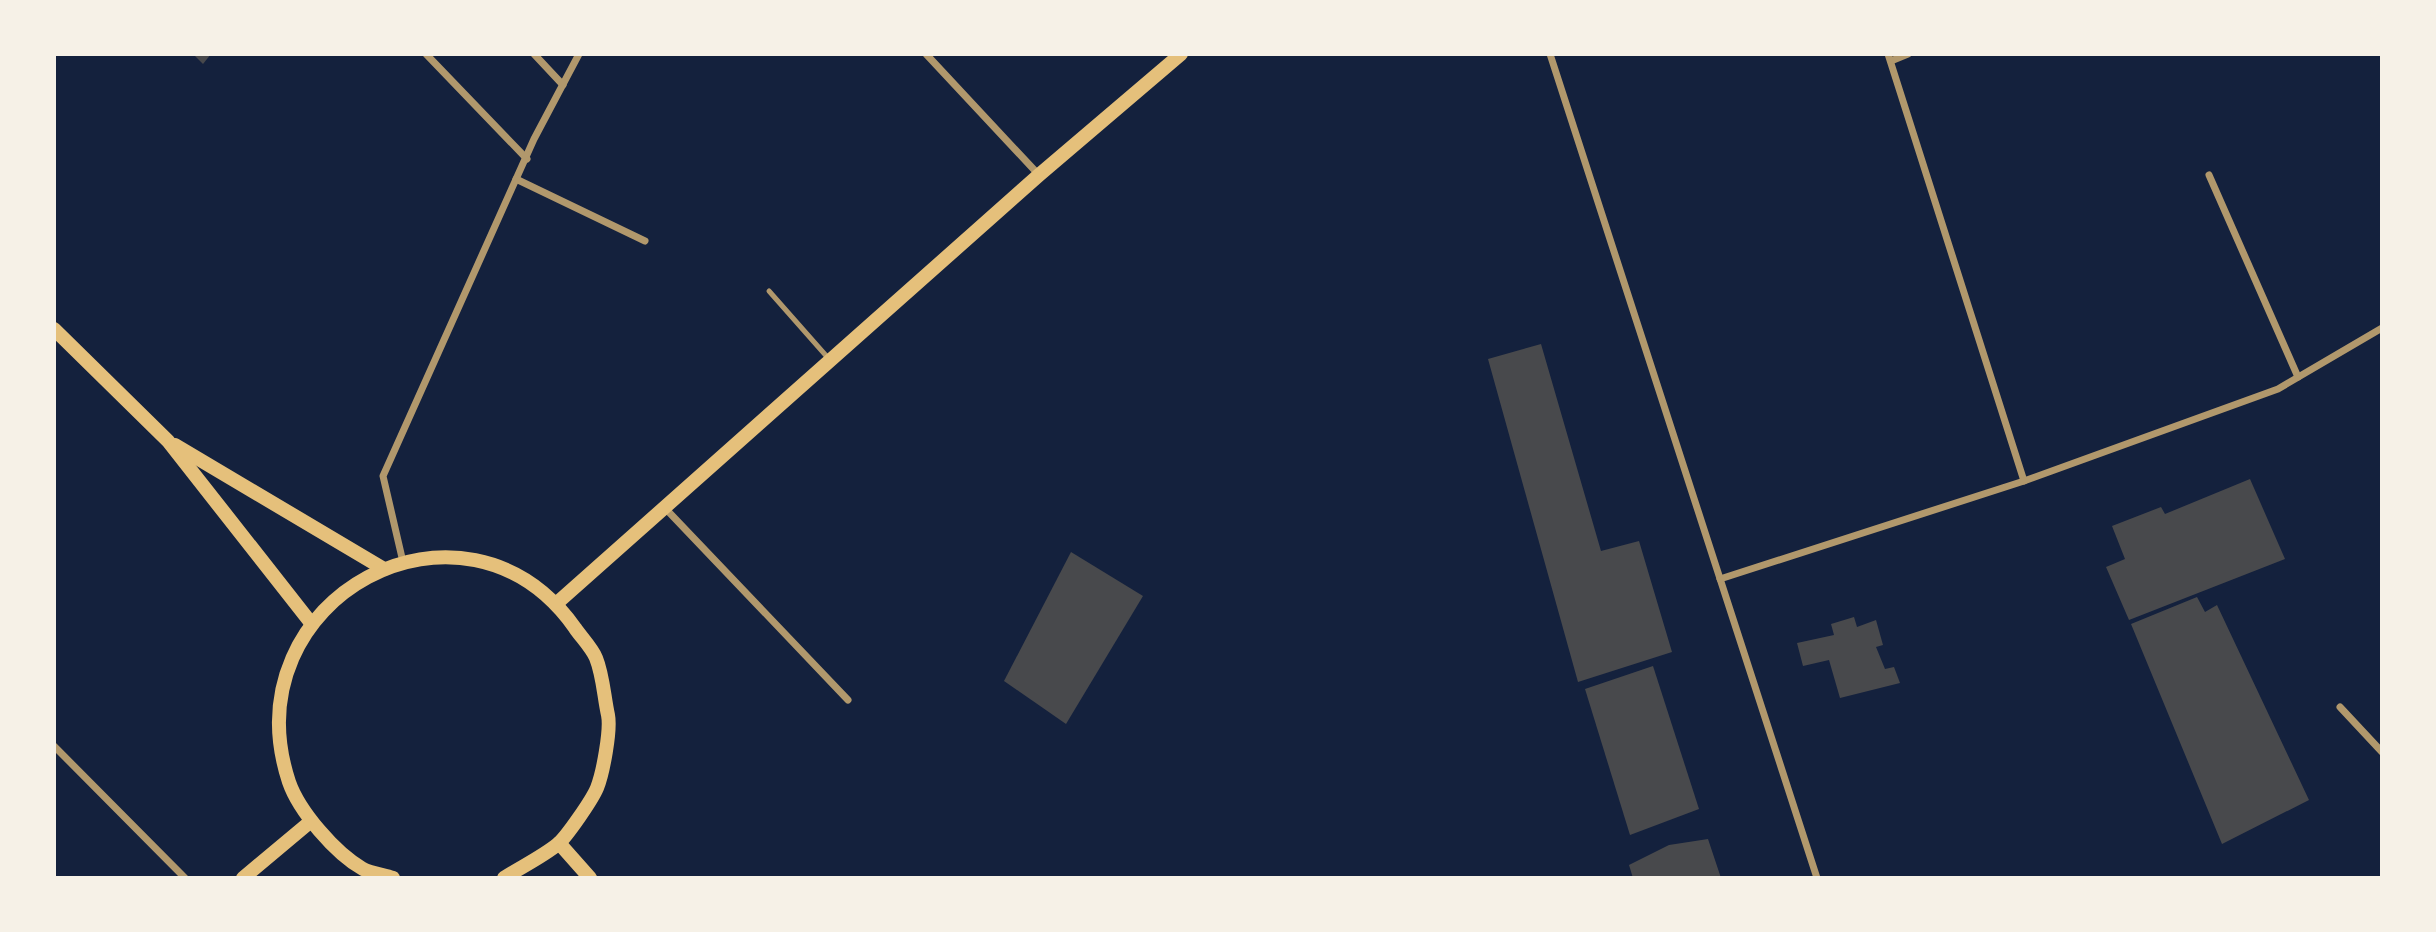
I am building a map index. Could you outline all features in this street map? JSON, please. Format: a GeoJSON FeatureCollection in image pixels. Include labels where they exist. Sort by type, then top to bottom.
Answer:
{"type":"FeatureCollection","features":[{"type":"Feature","properties":{"kind":"main road"},"geometry":{"type":"LineString","coordinates":[[557,603],[1039,175],[1181,54]]}},
{"type":"Feature","properties":{"kind":"main road"},"geometry":{"type":"LineString","coordinates":[[54,330],[168,441],[311,623]]}},
{"type":"Feature","properties":{"kind":"main road"},"geometry":{"type":"LineString","coordinates":[[168,441],[384,569]]}},
{"type":"Feature","properties":{"kind":"main road"},"geometry":{"type":"LineString","coordinates":[[393,878],[363,869],[310,822],[281,758],[278,722],[282,687],[293,654],[311,623],[344,591],[403,562],[444,558],[485,563],[524,579],[557,603],[596,658],[609,723],[597,788],[559,843],[504,878]]}},
{"type":"Feature","properties":{"kind":"main road"},"geometry":{"type":"LineString","coordinates":[[243,878],[310,822]]}},
{"type":"Feature","properties":{"kind":"main road"},"geometry":{"type":"LineString","coordinates":[[559,843],[590,878]]}},
{"type":"Feature","properties":{"kind":"street"},"geometry":{"type":"LineString","coordinates":[[426,54],[527,159]]}},
{"type":"Feature","properties":{"kind":"street"},"geometry":{"type":"LineString","coordinates":[[534,54],[563,85]]}},
{"type":"Feature","properties":{"kind":"street"},"geometry":{"type":"LineString","coordinates":[[403,562],[383,476],[534,139],[579,54]]}},
{"type":"Feature","properties":{"kind":"street"},"geometry":{"type":"LineString","coordinates":[[926,54],[1039,175]]}},
{"type":"Feature","properties":{"kind":"street"},"geometry":{"type":"LineString","coordinates":[[1550,54],[1817,878]]}},
{"type":"Feature","properties":{"kind":"street"},"geometry":{"type":"LineString","coordinates":[[1908,54],[1889,57],[2024,481]]}},
{"type":"Feature","properties":{"kind":"street"},"geometry":{"type":"LineString","coordinates":[[2209,175],[2298,377]]}},
{"type":"Feature","properties":{"kind":"street"},"geometry":{"type":"LineString","coordinates":[[516,179],[645,241]]}},
{"type":"Feature","properties":{"kind":"street"},"geometry":{"type":"LineString","coordinates":[[1720,579],[2024,481],[2278,389],[2382,328]]}},
{"type":"Feature","properties":{"kind":"street"},"geometry":{"type":"LineString","coordinates":[[665,508],[848,700]]}},
{"type":"Feature","properties":{"kind":"street"},"geometry":{"type":"LineString","coordinates":[[2340,707],[2382,752]]}},
{"type":"Feature","properties":{"kind":"street"},"geometry":{"type":"LineString","coordinates":[[54,746],[185,878]]}},
{"type":"Feature","properties":{"kind":"lane"},"geometry":{"type":"LineString","coordinates":[[769,291],[831,362]]}},
{"type":"Feature","properties":{"kind":"building"},"geometry":{"type":"Polygon","coordinates":[[[193,54],[211,54],[203,64],[193,54]]]}},
{"type":"Feature","properties":{"kind":"building"},"geometry":{"type":"Polygon","coordinates":[[[1541,344],[1601,551],[1639,541],[1672,652],[1578,682],[1488,359],[1541,344]]]}},
{"type":"Feature","properties":{"kind":"building"},"geometry":{"type":"Polygon","coordinates":[[[2250,479],[2285,559],[2129,620],[2106,567],[2125,559],[2112,526],[2161,507],[2165,514],[2250,479]]]}},
{"type":"Feature","properties":{"kind":"building"},"geometry":{"type":"Polygon","coordinates":[[[1071,552],[1143,596],[1066,724],[1004,681],[1071,552]]]}},
{"type":"Feature","properties":{"kind":"building"},"geometry":{"type":"Polygon","coordinates":[[[2197,597],[2205,612],[2217,605],[2309,800],[2222,844],[2131,624],[2197,597]]]}},
{"type":"Feature","properties":{"kind":"building"},"geometry":{"type":"Polygon","coordinates":[[[1854,617],[1857,627],[1876,620],[1883,645],[1876,647],[1885,669],[1894,667],[1900,683],[1840,698],[1829,660],[1803,666],[1797,643],[1834,635],[1831,624],[1854,617]]]}},
{"type":"Feature","properties":{"kind":"building"},"geometry":{"type":"Polygon","coordinates":[[[1653,666],[1699,809],[1630,835],[1585,689],[1653,666]]]}},
{"type":"Feature","properties":{"kind":"building"},"geometry":{"type":"Polygon","coordinates":[[[1708,839],[1721,878],[1633,878],[1629,865],[1669,845],[1708,839]]]}}]}
